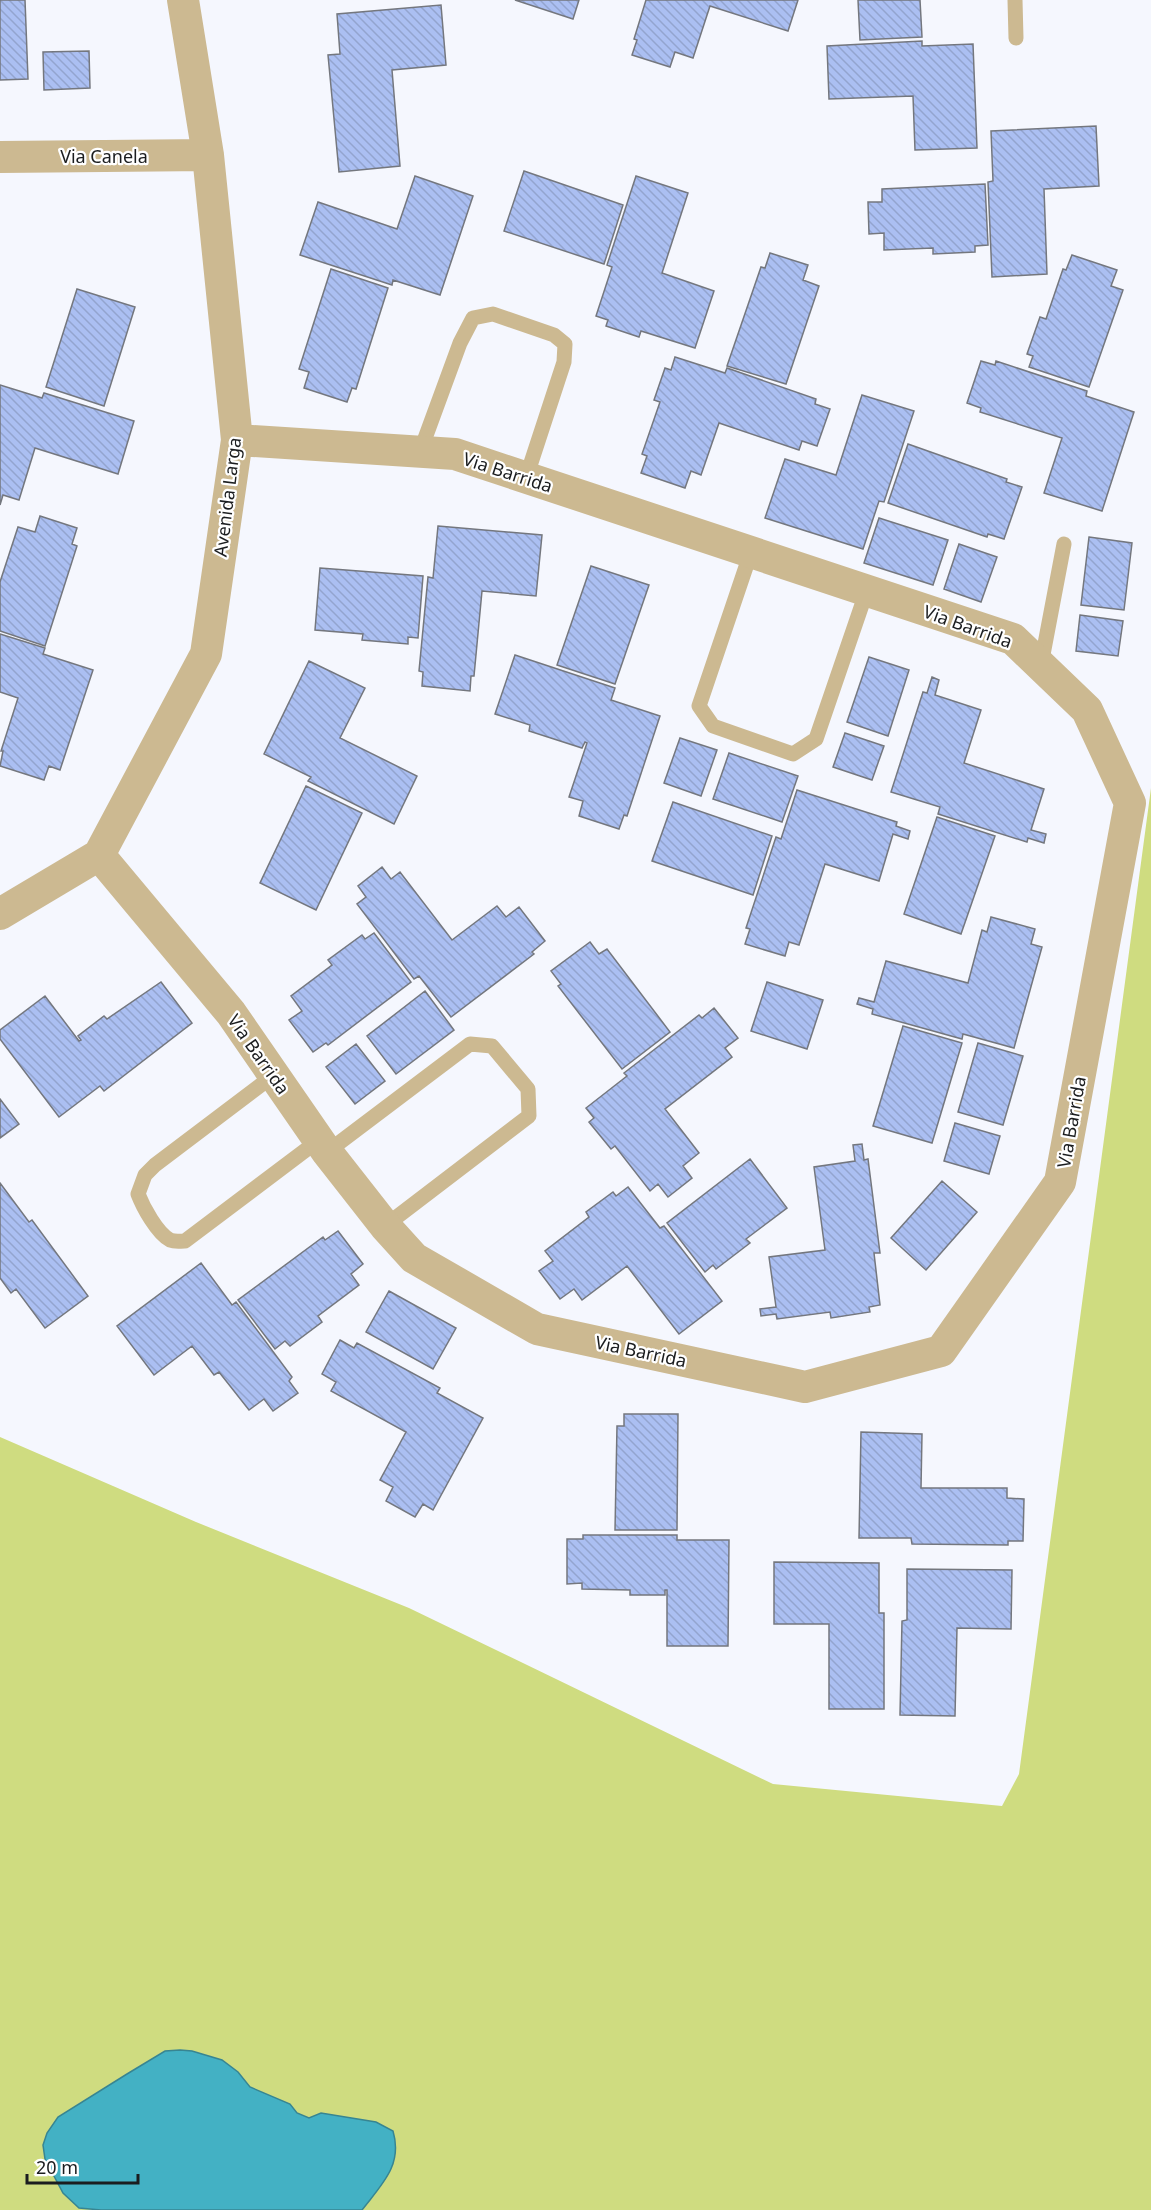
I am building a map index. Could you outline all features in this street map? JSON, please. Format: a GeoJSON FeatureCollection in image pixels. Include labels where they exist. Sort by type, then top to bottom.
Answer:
{"type":"FeatureCollection","features":[{"type":"Feature","properties":{"kind":"street","name":"Avenida Larga"},"geometry":{"type":"LineString","coordinates":[[99,855],[206,654],[237,440],[208,155],[183,0]]}},
{"type":"Feature","properties":{"kind":"street","name":"Via Canela"},"geometry":{"type":"LineString","coordinates":[[0,157],[208,155]]}},
{"type":"Feature","properties":{"kind":"street","name":"Via Barrida"},"geometry":{"type":"LineString","coordinates":[[99,855],[231,1013],[323,1146],[385,1226],[414,1258],[537,1329],[805,1387],[940,1351],[1060,1182],[1130,803],[1087,710],[1013,639],[455,454],[237,440]]}},
{"type":"Feature","properties":{"kind":"street"},"geometry":{"type":"LineString","coordinates":[[0,914],[99,855]]}},
{"type":"Feature","properties":{"kind":"lane"},"geometry":{"type":"LineString","coordinates":[[1015,0],[1016,39]]}},
{"type":"Feature","properties":{"kind":"lane"},"geometry":{"type":"LineString","coordinates":[[420,452],[460,343],[473,318],[493,314],[554,335],[565,345],[564,362],[526,478]]}},
{"type":"Feature","properties":{"kind":"lane"},"geometry":{"type":"LineString","coordinates":[[1041,665],[1064,544]]}},
{"type":"Feature","properties":{"kind":"lane"},"geometry":{"type":"LineString","coordinates":[[751,552],[699,706],[713,726],[793,754],[816,739],[867,591]]}},
{"type":"Feature","properties":{"kind":"lane"},"geometry":{"type":"LineString","coordinates":[[274,1075],[145,1175],[138,1194],[143,1206],[164,1236],[172,1241],[185,1241],[470,1044],[492,1046],[528,1089],[529,1116],[385,1226]]}},
{"type":"Feature","properties":{"kind":"green space"},"geometry":{"type":"Polygon","coordinates":[[[1151,788],[1151,2210],[0,2210],[0,1437],[196,1522],[409,1608],[773,1784],[1002,1806],[1019,1774],[1151,788]]]}},
{"type":"Feature","properties":{"kind":"water"},"geometry":{"type":"Polygon","coordinates":[[[165,2051],[192,2051],[222,2060],[238,2072],[250,2087],[290,2104],[297,2113],[309,2118],[321,2113],[376,2122],[393,2131],[395,2154],[389,2174],[362,2210],[101,2210],[79,2208],[63,2193],[45,2159],[43,2145],[47,2133],[58,2117],[165,2051]]]}},
{"type":"Feature","properties":{"kind":"building"},"geometry":{"type":"Polygon","coordinates":[[[0,0],[25,0],[28,79],[0,80],[0,0]]]}},
{"type":"Feature","properties":{"kind":"building"},"geometry":{"type":"Polygon","coordinates":[[[515,0],[579,0],[573,19],[515,0]]]}},
{"type":"Feature","properties":{"kind":"building"},"geometry":{"type":"Polygon","coordinates":[[[646,0],[798,0],[788,31],[710,6],[693,58],[675,52],[670,67],[632,55],[637,40],[634,39],[646,0]]]}},
{"type":"Feature","properties":{"kind":"building"},"geometry":{"type":"Polygon","coordinates":[[[858,0],[920,0],[922,37],[860,40],[858,0]]]}},
{"type":"Feature","properties":{"kind":"building"},"geometry":{"type":"Polygon","coordinates":[[[441,5],[446,65],[392,70],[400,166],[339,172],[328,55],[340,54],[337,14],[441,5]]]}},
{"type":"Feature","properties":{"kind":"building"},"geometry":{"type":"Polygon","coordinates":[[[922,41],[922,46],[973,44],[977,148],[915,150],[913,96],[829,99],[827,46],[922,41]]]}},
{"type":"Feature","properties":{"kind":"building"},"geometry":{"type":"Polygon","coordinates":[[[89,51],[90,88],[44,90],[43,52],[89,51]]]}},
{"type":"Feature","properties":{"kind":"building"},"geometry":{"type":"Polygon","coordinates":[[[1096,126],[1099,186],[1044,189],[1047,274],[992,277],[988,182],[993,181],[991,131],[1096,126]]]}},
{"type":"Feature","properties":{"kind":"building"},"geometry":{"type":"Polygon","coordinates":[[[524,171],[623,205],[604,264],[504,231],[524,171]]]}},
{"type":"Feature","properties":{"kind":"building"},"geometry":{"type":"Polygon","coordinates":[[[415,176],[473,196],[440,295],[393,280],[392,285],[300,255],[318,202],[397,229],[415,176]]]}},
{"type":"Feature","properties":{"kind":"building"},"geometry":{"type":"Polygon","coordinates":[[[636,176],[688,193],[662,273],[714,291],[695,348],[641,331],[639,337],[606,326],[608,320],[596,316],[612,267],[607,265],[636,176]]]}},
{"type":"Feature","properties":{"kind":"building"},"geometry":{"type":"Polygon","coordinates":[[[985,184],[988,245],[975,246],[975,252],[933,254],[933,248],[884,250],[884,233],[869,234],[868,202],[882,202],[882,189],[985,184]]]}},
{"type":"Feature","properties":{"kind":"building"},"geometry":{"type":"Polygon","coordinates":[[[770,253],[808,265],[803,280],[819,286],[786,384],[727,366],[761,267],[765,268],[770,253]]]}},
{"type":"Feature","properties":{"kind":"building"},"geometry":{"type":"Polygon","coordinates":[[[1072,255],[1117,270],[1111,286],[1123,290],[1089,387],[1029,367],[1033,356],[1027,354],[1040,317],[1046,319],[1063,269],[1066,270],[1072,255]]]}},
{"type":"Feature","properties":{"kind":"building"},"geometry":{"type":"Polygon","coordinates":[[[331,269],[388,288],[356,389],[352,388],[347,402],[304,388],[309,372],[299,369],[331,269]]]}},
{"type":"Feature","properties":{"kind":"building"},"geometry":{"type":"Polygon","coordinates":[[[77,289],[135,307],[104,406],[46,387],[77,289]]]}},
{"type":"Feature","properties":{"kind":"building"},"geometry":{"type":"Polygon","coordinates":[[[675,357],[725,373],[727,368],[816,399],[815,404],[830,409],[817,446],[802,441],[799,450],[719,423],[701,475],[691,471],[685,488],[641,473],[647,456],[642,454],[660,402],[654,400],[665,368],[671,370],[675,357]]]}},
{"type":"Feature","properties":{"kind":"building"},"geometry":{"type":"Polygon","coordinates":[[[981,361],[995,365],[996,361],[1087,391],[1086,396],[1134,412],[1102,511],[1044,493],[1062,438],[980,412],[981,408],[967,403],[981,361]]]}},
{"type":"Feature","properties":{"kind":"building"},"geometry":{"type":"Polygon","coordinates":[[[0,385],[42,398],[44,393],[134,421],[118,474],[35,448],[19,500],[3,495],[0,505],[0,385]]]}},
{"type":"Feature","properties":{"kind":"building"},"geometry":{"type":"Polygon","coordinates":[[[862,395],[914,411],[884,502],[879,501],[863,549],[765,518],[785,459],[836,475],[862,395]]]}},
{"type":"Feature","properties":{"kind":"building"},"geometry":{"type":"Polygon","coordinates":[[[908,444],[1007,479],[1006,482],[1022,487],[1004,539],[988,534],[987,537],[888,503],[908,444]]]}},
{"type":"Feature","properties":{"kind":"building"},"geometry":{"type":"Polygon","coordinates":[[[40,516],[77,528],[72,544],[77,546],[45,646],[0,631],[0,582],[18,527],[35,532],[40,516]]]}},
{"type":"Feature","properties":{"kind":"building"},"geometry":{"type":"Polygon","coordinates":[[[879,518],[948,540],[933,585],[864,563],[879,518]]]}},
{"type":"Feature","properties":{"kind":"building"},"geometry":{"type":"Polygon","coordinates":[[[438,526],[542,535],[536,596],[482,591],[474,676],[471,676],[470,691],[422,686],[423,672],[419,671],[428,577],[433,578],[438,526]]]}},
{"type":"Feature","properties":{"kind":"building"},"geometry":{"type":"Polygon","coordinates":[[[1089,537],[1132,543],[1124,610],[1081,605],[1089,537]]]}},
{"type":"Feature","properties":{"kind":"building"},"geometry":{"type":"Polygon","coordinates":[[[959,544],[997,557],[981,602],[944,589],[959,544]]]}},
{"type":"Feature","properties":{"kind":"building"},"geometry":{"type":"Polygon","coordinates":[[[591,566],[649,585],[615,684],[557,665],[591,566]]]}},
{"type":"Feature","properties":{"kind":"building"},"geometry":{"type":"Polygon","coordinates":[[[320,568],[423,576],[418,638],[408,637],[408,644],[362,640],[363,634],[315,630],[320,568]]]}},
{"type":"Feature","properties":{"kind":"building"},"geometry":{"type":"Polygon","coordinates":[[[1080,615],[1123,621],[1118,656],[1076,651],[1080,615]]]}},
{"type":"Feature","properties":{"kind":"building"},"geometry":{"type":"Polygon","coordinates":[[[0,634],[45,648],[43,654],[93,670],[60,770],[49,766],[44,780],[0,766],[3,751],[1,751],[18,698],[0,692],[0,634]]]}},
{"type":"Feature","properties":{"kind":"building"},"geometry":{"type":"Polygon","coordinates":[[[515,655],[615,688],[611,700],[660,716],[627,816],[624,815],[619,829],[579,816],[583,801],[569,797],[587,743],[585,742],[582,748],[529,731],[530,725],[495,714],[515,655]]]}},
{"type":"Feature","properties":{"kind":"building"},"geometry":{"type":"Polygon","coordinates":[[[869,657],[909,670],[888,736],[847,722],[869,657]]]}},
{"type":"Feature","properties":{"kind":"building"},"geometry":{"type":"Polygon","coordinates":[[[309,661],[365,688],[340,738],[417,776],[394,824],[308,781],[311,777],[264,754],[309,661]]]}},
{"type":"Feature","properties":{"kind":"building"},"geometry":{"type":"Polygon","coordinates":[[[932,677],[939,680],[935,695],[981,710],[964,763],[1044,789],[1031,830],[1046,834],[1044,843],[1028,838],[1027,842],[938,814],[940,807],[891,792],[923,692],[927,693],[932,677]]]}},
{"type":"Feature","properties":{"kind":"building"},"geometry":{"type":"Polygon","coordinates":[[[845,733],[884,746],[872,780],[833,767],[845,733]]]}},
{"type":"Feature","properties":{"kind":"building"},"geometry":{"type":"Polygon","coordinates":[[[680,738],[717,750],[701,796],[664,783],[680,738]]]}},
{"type":"Feature","properties":{"kind":"building"},"geometry":{"type":"Polygon","coordinates":[[[729,753],[798,776],[782,822],[713,799],[729,753]]]}},
{"type":"Feature","properties":{"kind":"building"},"geometry":{"type":"Polygon","coordinates":[[[306,786],[362,813],[316,910],[260,883],[306,786]]]}},
{"type":"Feature","properties":{"kind":"building"},"geometry":{"type":"Polygon","coordinates":[[[797,790],[897,822],[896,826],[910,831],[908,839],[893,834],[879,881],[825,864],[799,945],[789,942],[785,956],[745,944],[750,929],[746,928],[776,837],[781,839],[797,790]]]}},
{"type":"Feature","properties":{"kind":"building"},"geometry":{"type":"Polygon","coordinates":[[[673,802],[772,836],[753,895],[652,861],[673,802]]]}},
{"type":"Feature","properties":{"kind":"building"},"geometry":{"type":"Polygon","coordinates":[[[937,817],[995,836],[961,934],[904,914],[937,817]]]}},
{"type":"Feature","properties":{"kind":"building"},"geometry":{"type":"Polygon","coordinates":[[[382,867],[391,879],[400,872],[452,940],[497,906],[506,917],[519,907],[545,941],[532,952],[534,954],[451,1017],[419,976],[414,979],[357,904],[366,897],[358,886],[382,867]]]}},
{"type":"Feature","properties":{"kind":"building"},"geometry":{"type":"Polygon","coordinates":[[[991,917],[1035,929],[1031,944],[1042,947],[1014,1048],[963,1034],[962,1039],[872,1014],[873,1009],[857,1004],[859,998],[874,1002],[886,961],[968,983],[982,930],[987,932],[991,917]]]}},
{"type":"Feature","properties":{"kind":"building"},"geometry":{"type":"Polygon","coordinates":[[[374,933],[411,982],[328,1045],[326,1043],[313,1052],[289,1020],[302,1011],[291,996],[332,965],[328,960],[362,935],[365,939],[374,933]]]}},
{"type":"Feature","properties":{"kind":"building"},"geometry":{"type":"Polygon","coordinates":[[[590,942],[599,954],[607,949],[670,1032],[622,1069],[558,986],[561,984],[551,971],[590,942]]]}},
{"type":"Feature","properties":{"kind":"building"},"geometry":{"type":"Polygon","coordinates":[[[161,982],[192,1023],[104,1091],[100,1086],[59,1117],[0,1039],[0,1030],[45,996],[79,1041],[81,1040],[78,1036],[104,1016],[107,1019],[161,982]]]}},
{"type":"Feature","properties":{"kind":"building"},"geometry":{"type":"Polygon","coordinates":[[[767,982],[823,1000],[807,1049],[751,1031],[767,982]]]}},
{"type":"Feature","properties":{"kind":"building"},"geometry":{"type":"Polygon","coordinates":[[[425,991],[454,1030],[396,1074],[367,1036],[425,991]]]}},
{"type":"Feature","properties":{"kind":"building"},"geometry":{"type":"Polygon","coordinates":[[[714,1008],[738,1038],[725,1048],[732,1057],[665,1109],[699,1153],[683,1166],[692,1178],[668,1197],[658,1184],[650,1191],[615,1146],[611,1149],[589,1122],[594,1118],[586,1108],[627,1076],[624,1073],[699,1015],[702,1018],[714,1008]]]}},
{"type":"Feature","properties":{"kind":"building"},"geometry":{"type":"Polygon","coordinates":[[[903,1026],[962,1043],[932,1143],[873,1126],[903,1026]]]}},
{"type":"Feature","properties":{"kind":"building"},"geometry":{"type":"Polygon","coordinates":[[[978,1043],[1023,1056],[1003,1125],[958,1112],[978,1043]]]}},
{"type":"Feature","properties":{"kind":"building"},"geometry":{"type":"Polygon","coordinates":[[[356,1044],[385,1081],[355,1104],[326,1067],[356,1044]]]}},
{"type":"Feature","properties":{"kind":"building"},"geometry":{"type":"Polygon","coordinates":[[[0,1099],[19,1124],[0,1138],[0,1099]]]}},
{"type":"Feature","properties":{"kind":"building"},"geometry":{"type":"Polygon","coordinates":[[[955,1123],[1000,1136],[989,1174],[944,1161],[955,1123]]]}},
{"type":"Feature","properties":{"kind":"building"},"geometry":{"type":"Polygon","coordinates":[[[862,1144],[864,1160],[868,1159],[880,1253],[874,1253],[880,1305],[869,1307],[870,1312],[831,1318],[830,1312],[777,1319],[776,1314],[761,1316],[760,1309],[776,1307],[769,1257],[825,1250],[814,1167],[855,1161],[853,1145],[862,1144]]]}},
{"type":"Feature","properties":{"kind":"building"},"geometry":{"type":"Polygon","coordinates":[[[750,1159],[787,1208],[746,1239],[750,1243],[716,1269],[713,1265],[705,1272],[667,1223],[750,1159]]]}},
{"type":"Feature","properties":{"kind":"building"},"geometry":{"type":"Polygon","coordinates":[[[942,1181],[977,1212],[926,1270],[891,1238],[942,1181]]]}},
{"type":"Feature","properties":{"kind":"building"},"geometry":{"type":"Polygon","coordinates":[[[0,1183],[29,1222],[32,1220],[88,1296],[45,1328],[16,1289],[11,1293],[0,1278],[0,1183]]]}},
{"type":"Feature","properties":{"kind":"building"},"geometry":{"type":"Polygon","coordinates":[[[628,1187],[660,1228],[664,1226],[722,1301],[679,1334],[627,1266],[582,1300],[574,1289],[560,1299],[539,1271],[553,1261],[545,1251],[589,1217],[586,1212],[613,1192],[616,1196],[628,1187]]]}},
{"type":"Feature","properties":{"kind":"building"},"geometry":{"type":"Polygon","coordinates":[[[338,1231],[363,1264],[351,1274],[359,1285],[318,1316],[322,1322],[290,1346],[285,1341],[275,1349],[238,1300],[323,1237],[325,1240],[338,1231]]]}},
{"type":"Feature","properties":{"kind":"building"},"geometry":{"type":"Polygon","coordinates":[[[201,1263],[232,1305],[236,1302],[292,1377],[289,1381],[298,1393],[273,1411],[264,1399],[249,1410],[219,1372],[214,1375],[192,1346],[154,1375],[117,1326],[201,1263]]]}},
{"type":"Feature","properties":{"kind":"building"},"geometry":{"type":"Polygon","coordinates":[[[389,1291],[456,1328],[433,1369],[366,1332],[389,1291]]]}},
{"type":"Feature","properties":{"kind":"building"},"geometry":{"type":"Polygon","coordinates":[[[340,1340],[354,1348],[357,1343],[440,1388],[437,1393],[483,1418],[433,1510],[423,1504],[415,1517],[386,1501],[393,1487],[380,1480],[406,1432],[331,1391],[336,1382],[322,1374],[340,1340]]]}},
{"type":"Feature","properties":{"kind":"building"},"geometry":{"type":"Polygon","coordinates":[[[624,1414],[678,1414],[677,1530],[615,1530],[617,1426],[624,1426],[624,1414]]]}},
{"type":"Feature","properties":{"kind":"building"},"geometry":{"type":"Polygon","coordinates":[[[861,1432],[922,1434],[921,1488],[1007,1488],[1007,1498],[1024,1499],[1023,1541],[1008,1541],[1008,1545],[912,1544],[911,1538],[859,1538],[861,1432]]]}},
{"type":"Feature","properties":{"kind":"building"},"geometry":{"type":"Polygon","coordinates":[[[583,1535],[677,1535],[677,1540],[729,1540],[728,1646],[667,1646],[667,1590],[665,1590],[665,1595],[630,1595],[630,1590],[582,1589],[582,1583],[567,1584],[567,1539],[583,1539],[583,1535]]]}},
{"type":"Feature","properties":{"kind":"building"},"geometry":{"type":"Polygon","coordinates":[[[774,1562],[879,1563],[879,1613],[884,1613],[884,1709],[829,1709],[829,1624],[774,1624],[774,1562]]]}},
{"type":"Feature","properties":{"kind":"building"},"geometry":{"type":"Polygon","coordinates":[[[907,1569],[1012,1570],[1011,1629],[957,1628],[955,1716],[900,1715],[902,1621],[907,1620],[907,1569]]]}}]}
